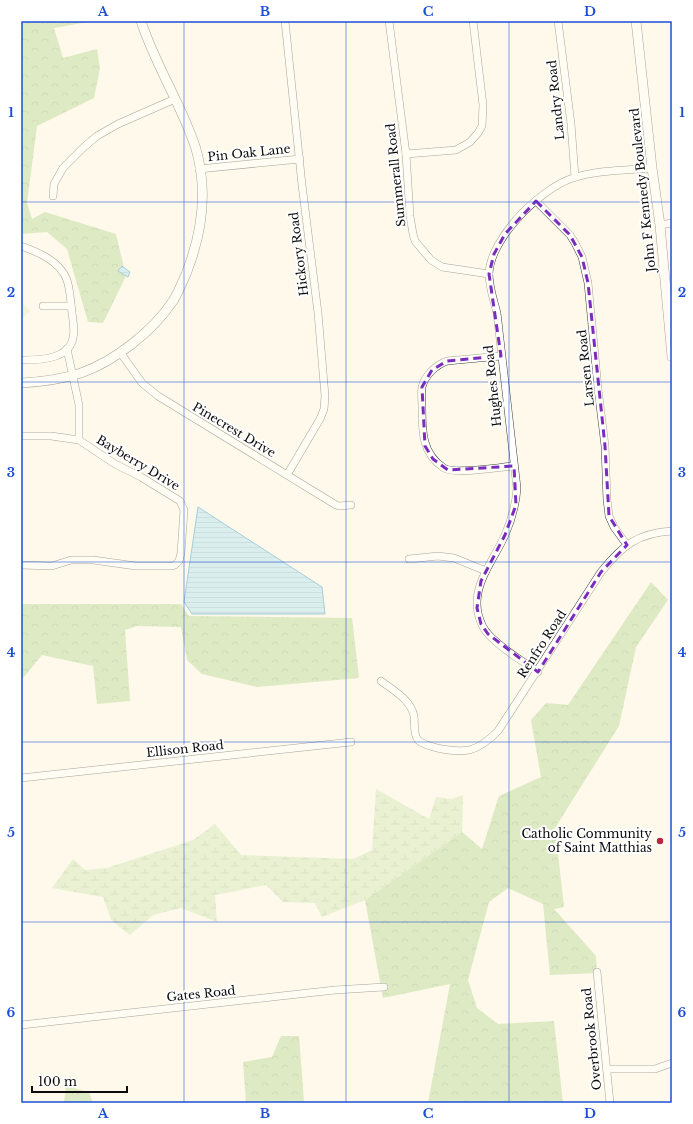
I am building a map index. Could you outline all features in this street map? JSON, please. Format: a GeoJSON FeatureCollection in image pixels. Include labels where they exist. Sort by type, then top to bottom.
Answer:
{"type":"FeatureCollection","features":[{"type":"Feature","properties":{"kind":"street"},"geometry":{"type":"LineString","coordinates":[[21,383],[48,380],[72,375],[95,367],[120,352],[161,317],[183,282],[194,254],[201,225],[202,189],[196,150],[188,128],[165,79],[141,21]]}},
{"type":"Feature","properties":{"kind":"street","name":"Hickory Road"},"geometry":{"type":"LineString","coordinates":[[285,21],[318,313],[325,396],[324,409],[320,419],[287,475]]}},
{"type":"Feature","properties":{"kind":"street","name":"Summerall Road"},"geometry":{"type":"LineString","coordinates":[[389,21],[406,154],[413,234],[420,248],[431,260],[442,267],[489,274]]}},
{"type":"Feature","properties":{"kind":"street"},"geometry":{"type":"LineString","coordinates":[[406,154],[456,150],[470,142],[482,126],[484,105],[473,21]]}},
{"type":"Feature","properties":{"kind":"street","name":"Landry Road"},"geometry":{"type":"LineString","coordinates":[[558,21],[571,124],[575,177]]}},
{"type":"Feature","properties":{"kind":"street","name":"John F Kennedy Boulevard"},"geometry":{"type":"LineString","coordinates":[[636,21],[652,168],[660,225],[672,357]]}},
{"type":"Feature","properties":{"kind":"street"},"geometry":{"type":"LineString","coordinates":[[53,196],[54,184],[63,168],[89,143],[118,124],[174,99]]}},
{"type":"Feature","properties":{"kind":"street","name":"Pin Oak Lane"},"geometry":{"type":"LineString","coordinates":[[199,169],[300,159]]}},
{"type":"Feature","properties":{"kind":"street","name":"Hughes Road"},"geometry":{"type":"LineString","coordinates":[[538,672],[507,650],[488,634],[481,624],[477,599],[479,586],[505,535],[516,505],[517,488],[496,313],[489,274],[499,242],[521,215],[546,192],[575,177],[652,168]]}},
{"type":"Feature","properties":{"kind":"street","name":"Larsen Road"},"geometry":{"type":"LineString","coordinates":[[536,201],[570,235],[582,257],[588,283],[605,446],[609,516],[614,527],[627,545]]}},
{"type":"Feature","properties":{"kind":"street"},"geometry":{"type":"LineString","coordinates":[[660,225],[672,223]]}},
{"type":"Feature","properties":{"kind":"street"},"geometry":{"type":"LineString","coordinates":[[21,246],[42,254],[61,270],[67,280],[71,306],[73,338],[67,349],[45,360],[21,360]]}},
{"type":"Feature","properties":{"kind":"street"},"geometry":{"type":"LineString","coordinates":[[44,306],[71,306]]}},
{"type":"Feature","properties":{"kind":"street","name":"Bayberry Drive"},"geometry":{"type":"LineString","coordinates":[[67,349],[72,375],[77,389],[79,405],[79,440]]}},
{"type":"Feature","properties":{"kind":"street","name":"Pinecrest Drive"},"geometry":{"type":"LineString","coordinates":[[120,352],[142,383],[158,396],[336,505],[351,505]]}},
{"type":"Feature","properties":{"kind":"street"},"geometry":{"type":"LineString","coordinates":[[501,356],[447,361],[432,370],[422,387],[423,439],[428,453],[448,470],[468,470],[514,466]]}},
{"type":"Feature","properties":{"kind":"street","name":"Bayberry Drive"},"geometry":{"type":"LineString","coordinates":[[21,436],[51,436],[79,440],[114,464],[142,477],[180,501],[184,510],[179,561],[172,566],[136,566],[93,560],[71,560],[52,566],[21,564]]}},
{"type":"Feature","properties":{"kind":"street","name":"Renfro Road"},"geometry":{"type":"LineString","coordinates":[[381,681],[398,693],[411,709],[414,715],[416,737],[425,744],[463,752],[475,749],[488,741],[498,731],[538,672],[601,572],[615,554],[627,545],[651,534],[672,530]]}},
{"type":"Feature","properties":{"kind":"street"},"geometry":{"type":"LineString","coordinates":[[409,559],[438,556],[454,558],[486,571]]}},
{"type":"Feature","properties":{"kind":"street","name":"Ellison Road"},"geometry":{"type":"LineString","coordinates":[[21,778],[351,742]]}},
{"type":"Feature","properties":{"kind":"street","name":"Overbrook Road"},"geometry":{"type":"LineString","coordinates":[[597,972],[610,1103]]}},
{"type":"Feature","properties":{"kind":"street","name":"Gates Road"},"geometry":{"type":"LineString","coordinates":[[21,1025],[335,990],[384,987]]}},
{"type":"Feature","properties":{"kind":"street"},"geometry":{"type":"LineString","coordinates":[[607,1069],[654,1069],[672,1063]]}},
{"type":"Feature","properties":{"kind":"highlighted area"},"geometry":{"type":"Polygon","coordinates":[[[536,201],[570,235],[582,257],[588,283],[605,446],[609,516],[627,545],[601,572],[538,672],[488,634],[481,624],[477,608],[481,581],[505,535],[516,505],[514,466],[448,470],[433,459],[425,446],[422,387],[432,370],[447,361],[501,356],[489,274],[494,254],[505,234],[536,201]]]}},
{"type":"Feature","properties":{"kind":"green space"},"geometry":{"type":"Polygon","coordinates":[[[21,21],[94,21],[54,28],[63,58],[97,49],[100,68],[94,98],[37,126],[27,203],[32,219],[45,212],[116,234],[126,276],[103,323],[88,322],[67,249],[47,232],[21,234],[21,21]]]}},
{"type":"Feature","properties":{"kind":"green space"},"geometry":{"type":"Polygon","coordinates":[[[21,301],[30,311],[21,320],[21,301]]]}},
{"type":"Feature","properties":{"kind":"green space"},"geometry":{"type":"Polygon","coordinates":[[[651,582],[668,600],[636,647],[619,726],[555,828],[564,907],[554,909],[596,956],[597,973],[550,975],[543,904],[508,888],[489,902],[468,980],[477,1008],[498,1024],[554,1021],[563,1103],[428,1103],[450,984],[383,998],[365,900],[462,832],[482,849],[499,796],[541,777],[531,720],[546,703],[568,705],[651,582]]]}},
{"type":"Feature","properties":{"kind":"green space"},"geometry":{"type":"Polygon","coordinates":[[[21,604],[181,604],[189,616],[352,618],[359,678],[257,687],[202,674],[187,660],[181,627],[137,626],[125,630],[130,701],[97,704],[93,666],[42,655],[24,677],[21,678],[21,604]]]}},
{"type":"Feature","properties":{"kind":"green space"},"geometry":{"type":"Polygon","coordinates":[[[376,789],[429,819],[436,797],[452,799],[463,795],[462,832],[365,900],[322,917],[315,903],[283,902],[266,885],[215,895],[217,922],[181,908],[153,915],[130,935],[111,920],[103,897],[52,888],[73,859],[85,870],[107,868],[193,840],[215,824],[241,855],[353,859],[372,850],[376,789]]]}},
{"type":"Feature","properties":{"kind":"green space"},"geometry":{"type":"Polygon","coordinates":[[[281,1036],[299,1036],[304,1101],[309,1103],[246,1103],[243,1062],[272,1057],[281,1036]]]}},
{"type":"Feature","properties":{"kind":"green space"},"geometry":{"type":"Polygon","coordinates":[[[66,1086],[89,1092],[93,1103],[64,1103],[66,1086]]]}},
{"type":"Feature","properties":{"kind":"water"},"geometry":{"type":"Polygon","coordinates":[[[122,266],[130,272],[128,277],[118,271],[122,266]]]}},
{"type":"Feature","properties":{"kind":"water"},"geometry":{"type":"Polygon","coordinates":[[[198,507],[322,587],[325,614],[192,614],[184,602],[198,507]]]}},
{"type":"Feature","properties":{"kind":"place","name":"Catholic Community of Saint Matthias"},"geometry":{"type":"Point","coordinates":[660,841]}}]}
